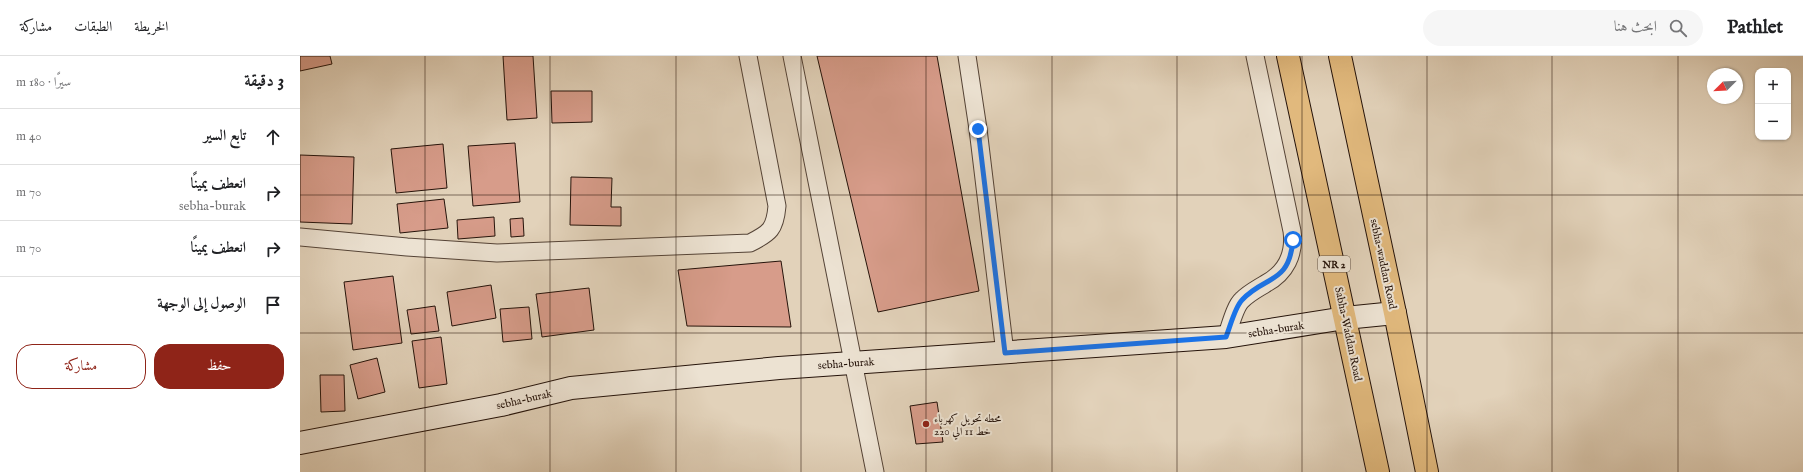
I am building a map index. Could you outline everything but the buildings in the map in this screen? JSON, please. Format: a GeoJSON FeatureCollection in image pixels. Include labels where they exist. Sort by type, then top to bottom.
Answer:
{"type":"FeatureCollection","features":[{"type":"Feature","properties":{"kind":"highway","name":"Sabha-Waddan Road"},"geometry":{"type":"LineString","coordinates":[[1288,56],[1378,472]]}},
{"type":"Feature","properties":{"kind":"highway","name":"sebha-waddan Road"},"geometry":{"type":"LineString","coordinates":[[1340,56],[1395,313],[1427,472]]}},
{"type":"Feature","properties":{"kind":"main road","name":"sebha-burak"},"geometry":{"type":"LineString","coordinates":[[300,443],[501,405],[570,388],[702,375],[854,363],[1226,337],[1345,318],[1395,313]]}},
{"type":"Feature","properties":{"kind":"street"},"geometry":{"type":"LineString","coordinates":[[300,237],[497,253],[750,242],[767,234],[776,221],[777,206],[748,56]]}},
{"type":"Feature","properties":{"kind":"street"},"geometry":{"type":"LineString","coordinates":[[792,56],[875,472]]}},
{"type":"Feature","properties":{"kind":"street"},"geometry":{"type":"LineString","coordinates":[[967,56],[978,129],[1005,353]]}},
{"type":"Feature","properties":{"kind":"street"},"geometry":{"type":"LineString","coordinates":[[1226,337],[1240,301],[1256,289],[1275,278],[1284,269],[1290,259],[1292,250],[1292,231],[1255,56]]}},
{"type":"Feature","properties":{"kind":"place","name":"محطه تحويل كهرباء خط 11 الي 220"},"geometry":{"type":"Point","coordinates":[926,424]}},
{"type":"Feature","properties":{"kind":"route"},"geometry":{"type":"LineString","coordinates":[[978,129],[1005,353],[1226,337],[1240,301],[1256,289],[1275,278],[1284,269],[1290,259],[1293,240]]}}]}
